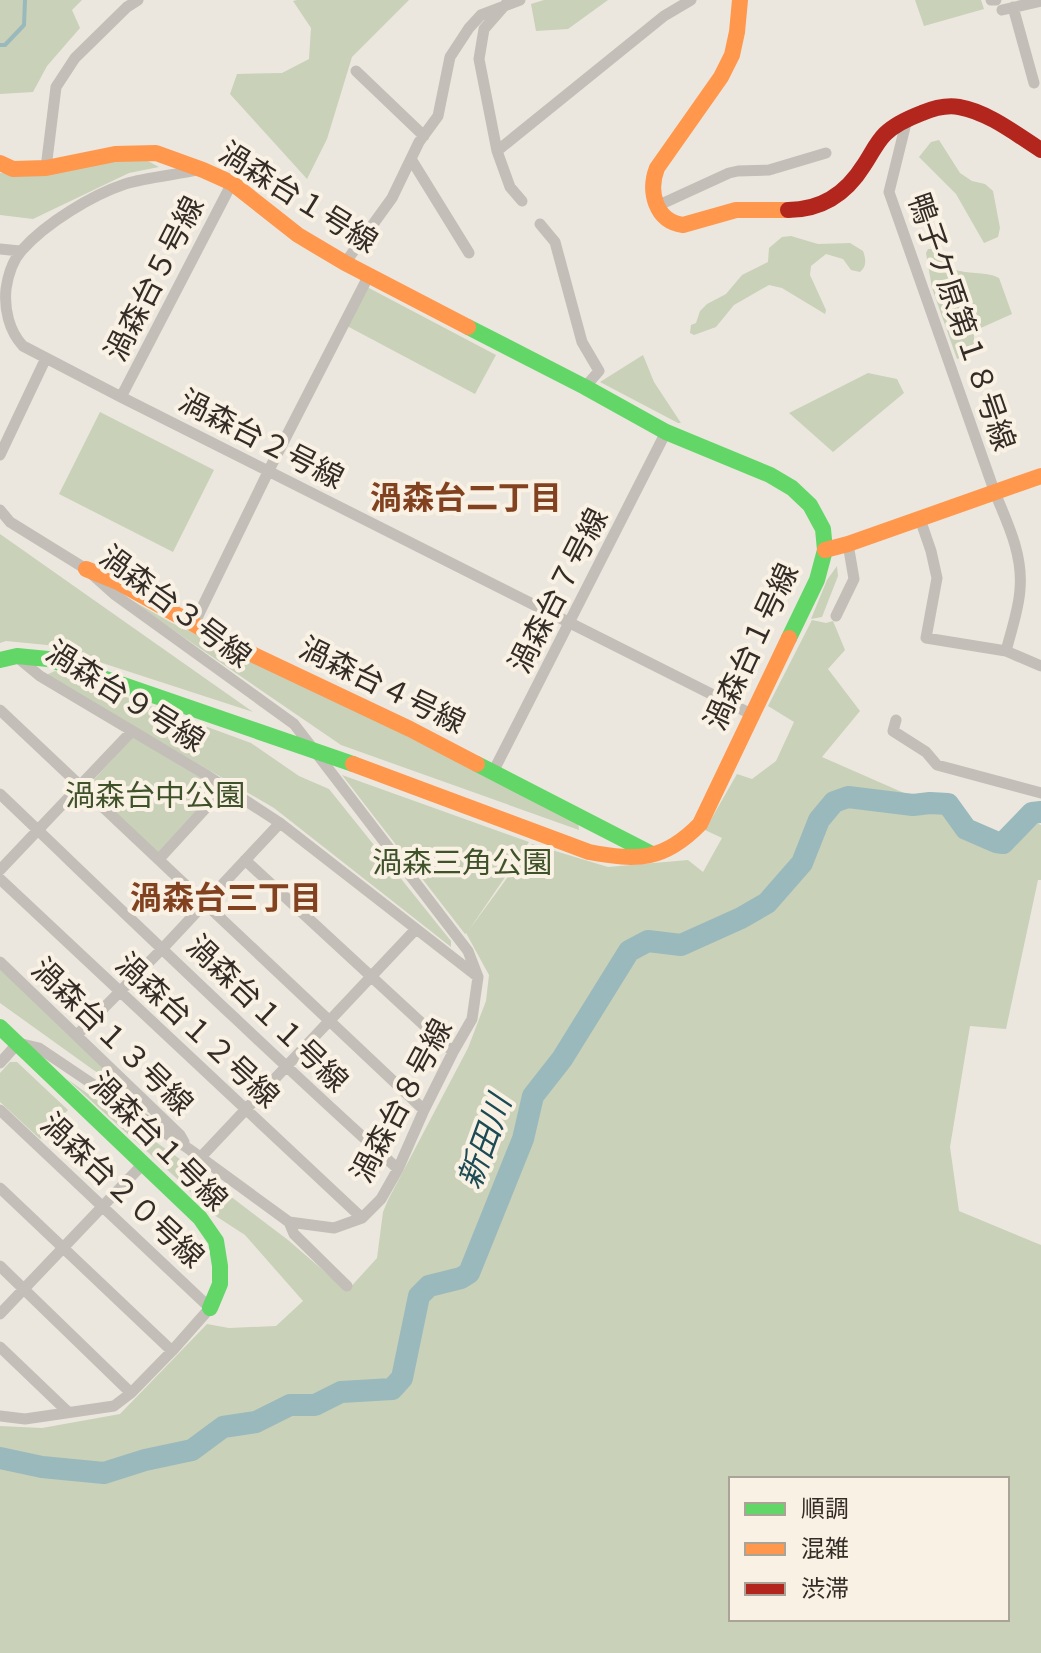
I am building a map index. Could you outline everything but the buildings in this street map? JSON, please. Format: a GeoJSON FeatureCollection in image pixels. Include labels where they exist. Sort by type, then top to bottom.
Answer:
{"type":"FeatureCollection","features":[{"type":"Feature","properties":{"kind":"street"},"geometry":{"type":"LineString","coordinates":[[46,168],[56,87],[75,58],[138,0]]}},
{"type":"Feature","properties":{"kind":"street"},"geometry":{"type":"LineString","coordinates":[[345,263],[392,198],[411,159],[438,116],[450,57],[469,28],[481,15],[520,0]]}},
{"type":"Feature","properties":{"kind":"street"},"geometry":{"type":"LineString","coordinates":[[497,151],[664,16],[691,0]]}},
{"type":"Feature","properties":{"kind":"street"},"geometry":{"type":"LineString","coordinates":[[740,0],[737,32],[727,66],[657,168],[651,182],[653,198],[663,216],[678,224],[692,223],[726,211],[792,210],[830,201],[859,173],[883,135],[907,119],[950,106],[977,112],[1041,150]]}},
{"type":"Feature","properties":{"kind":"street"},"geometry":{"type":"LineString","coordinates":[[1034,83],[1001,4],[1041,1]]}},
{"type":"Feature","properties":{"kind":"street"},"geometry":{"type":"LineString","coordinates":[[506,4],[484,29],[479,59],[497,151],[510,187],[522,201]]}},
{"type":"Feature","properties":{"kind":"street"},"geometry":{"type":"LineString","coordinates":[[356,71],[424,136]]}},
{"type":"Feature","properties":{"kind":"street","name":"鴨子ケ原第１８号線"},"geometry":{"type":"LineString","coordinates":[[907,119],[889,192],[1020,562],[1021,591],[1006,651]]}},
{"type":"Feature","properties":{"kind":"street","name":"渦森台１号線"},"geometry":{"type":"LineString","coordinates":[[0,163],[13,169],[46,168],[115,154],[156,153],[232,183],[298,235],[345,263],[666,432],[770,475],[792,488],[810,505],[823,529],[825,550],[817,580],[700,824],[680,843],[654,855],[621,858],[589,852],[314,750],[48,659],[8,658]]}},
{"type":"Feature","properties":{"kind":"street"},"geometry":{"type":"LineString","coordinates":[[657,206],[734,171],[769,170],[826,153]]}},
{"type":"Feature","properties":{"kind":"street"},"geometry":{"type":"LineString","coordinates":[[411,159],[469,253]]}},
{"type":"Feature","properties":{"kind":"street"},"geometry":{"type":"LineString","coordinates":[[0,249],[20,251],[67,213],[99,194],[129,183],[203,170]]}},
{"type":"Feature","properties":{"kind":"street","name":"渦森台５号線"},"geometry":{"type":"LineString","coordinates":[[121,397],[232,183]]}},
{"type":"Feature","properties":{"kind":"street"},"geometry":{"type":"LineString","coordinates":[[540,224],[555,242],[582,342],[599,371],[585,387]]}},
{"type":"Feature","properties":{"kind":"street","name":"渦森台２号線"},"geometry":{"type":"LineString","coordinates":[[20,251],[8,273],[5,299],[16,338],[23,346],[753,715]]}},
{"type":"Feature","properties":{"kind":"street"},"geometry":{"type":"LineString","coordinates":[[194,624],[369,275]]}},
{"type":"Feature","properties":{"kind":"street"},"geometry":{"type":"LineString","coordinates":[[0,455],[46,358]]}},
{"type":"Feature","properties":{"kind":"street","name":"渦森台７号線"},"geometry":{"type":"LineString","coordinates":[[493,772],[666,432]]}},
{"type":"Feature","properties":{"kind":"street"},"geometry":{"type":"LineString","coordinates":[[825,550],[1041,476]]}},
{"type":"Feature","properties":{"kind":"street","name":"渦森台３号線"},"geometry":{"type":"LineString","coordinates":[[0,510],[10,522],[86,569],[114,594],[294,724],[314,750]]}},
{"type":"Feature","properties":{"kind":"street"},"geometry":{"type":"LineString","coordinates":[[920,519],[937,578],[926,638],[1006,651],[1041,666]]}},
{"type":"Feature","properties":{"kind":"street","name":"渦森台１号線"},"geometry":{"type":"LineString","coordinates":[[836,616],[854,579],[848,544]]}},
{"type":"Feature","properties":{"kind":"street","name":"渦森台４号線"},"geometry":{"type":"LineString","coordinates":[[86,569],[118,582],[224,641],[410,729],[654,855]]}},
{"type":"Feature","properties":{"kind":"street","name":"渦森台９号線"},"geometry":{"type":"LineString","coordinates":[[8,658],[280,823],[478,977]]}},
{"type":"Feature","properties":{"kind":"street"},"geometry":{"type":"LineString","coordinates":[[0,710],[424,1110]]}},
{"type":"Feature","properties":{"kind":"street"},"geometry":{"type":"LineString","coordinates":[[896,720],[893,731],[926,752],[937,765],[1041,793]]}},
{"type":"Feature","properties":{"kind":"street"},"geometry":{"type":"LineString","coordinates":[[0,870],[132,731]]}},
{"type":"Feature","properties":{"kind":"street"},"geometry":{"type":"LineString","coordinates":[[314,750],[468,951],[478,977]]}},
{"type":"Feature","properties":{"kind":"street"},"geometry":{"type":"LineString","coordinates":[[159,859],[225,787]]}},
{"type":"Feature","properties":{"kind":"street","name":"渦森台１１号線"},"geometry":{"type":"LineString","coordinates":[[0,794],[285,1067],[398,1169]]}},
{"type":"Feature","properties":{"kind":"street"},"geometry":{"type":"LineString","coordinates":[[77,1035],[280,823]]}},
{"type":"Feature","properties":{"kind":"street"},"geometry":{"type":"LineString","coordinates":[[245,860],[453,1052]]}},
{"type":"Feature","properties":{"kind":"street","name":"渦森台１２号線"},"geometry":{"type":"LineString","coordinates":[[0,879],[362,1218]]}},
{"type":"Feature","properties":{"kind":"street"},"geometry":{"type":"LineString","coordinates":[[200,1158],[416,929]]}},
{"type":"Feature","properties":{"kind":"street","name":"渦森台１３号線"},"geometry":{"type":"LineString","coordinates":[[0,962],[180,1135],[189,1149]]}},
{"type":"Feature","properties":{"kind":"street","name":"渦森台８号線"},"geometry":{"type":"LineString","coordinates":[[18,1043],[39,1048],[189,1149],[289,1222],[334,1228],[362,1218],[381,1199],[472,1019],[478,977]]}},
{"type":"Feature","properties":{"kind":"street","name":"渦森台１号線"},"geometry":{"type":"LineString","coordinates":[[0,1027],[200,1218],[216,1241],[220,1266],[220,1284],[210,1308],[131,1393],[114,1406],[25,1419],[0,1416]]}},
{"type":"Feature","properties":{"kind":"street"},"geometry":{"type":"LineString","coordinates":[[0,1063],[18,1043]]}},
{"type":"Feature","properties":{"kind":"street","name":"渦森台２０号線"},"geometry":{"type":"LineString","coordinates":[[0,1110],[210,1308]]}},
{"type":"Feature","properties":{"kind":"street"},"geometry":{"type":"LineString","coordinates":[[0,1314],[143,1164]]}},
{"type":"Feature","properties":{"kind":"street"},"geometry":{"type":"LineString","coordinates":[[0,1188],[172,1351]]}},
{"type":"Feature","properties":{"kind":"street"},"geometry":{"type":"LineString","coordinates":[[289,1222],[294,1234],[347,1286]]}},
{"type":"Feature","properties":{"kind":"street"},"geometry":{"type":"LineString","coordinates":[[0,1266],[131,1393]]}},
{"type":"Feature","properties":{"kind":"street"},"geometry":{"type":"LineString","coordinates":[[0,1347],[68,1412]]}},
{"type":"Feature","properties":{"kind":"green space"},"geometry":{"type":"Polygon","coordinates":[[[0,0],[82,0],[72,10],[80,28],[47,66],[33,92],[0,94],[0,0]]]}},
{"type":"Feature","properties":{"kind":"green space"},"geometry":{"type":"Polygon","coordinates":[[[409,0],[352,57],[327,139],[307,179],[230,94],[237,74],[282,73],[309,59],[311,28],[293,1],[409,0]]]}},
{"type":"Feature","properties":{"kind":"green space"},"geometry":{"type":"Polygon","coordinates":[[[544,0],[608,0],[568,29],[536,31],[531,4],[544,0]]]}},
{"type":"Feature","properties":{"kind":"green space"},"geometry":{"type":"Polygon","coordinates":[[[915,0],[981,0],[984,9],[924,26],[915,0]]]}},
{"type":"Feature","properties":{"kind":"green space"},"geometry":{"type":"Polygon","coordinates":[[[939,140],[960,173],[993,191],[1000,228],[998,237],[984,243],[956,194],[919,157],[931,142],[939,140]]]}},
{"type":"Feature","properties":{"kind":"green space"},"geometry":{"type":"Polygon","coordinates":[[[127,158],[146,160],[159,167],[129,173],[33,219],[0,215],[0,173],[27,175],[127,158]]]}},
{"type":"Feature","properties":{"kind":"green space"},"geometry":{"type":"Polygon","coordinates":[[[791,236],[818,244],[850,243],[863,251],[865,262],[860,272],[851,270],[843,259],[826,254],[811,266],[810,275],[825,314],[782,288],[769,285],[734,305],[716,327],[694,335],[690,333],[691,325],[696,323],[700,311],[707,304],[726,294],[742,275],[768,262],[769,248],[782,237],[791,236]]]}},
{"type":"Feature","properties":{"kind":"green space"},"geometry":{"type":"Polygon","coordinates":[[[928,249],[932,249],[952,268],[999,278],[1012,314],[974,331],[971,354],[957,359],[932,288],[928,249]]]}},
{"type":"Feature","properties":{"kind":"green space"},"geometry":{"type":"Polygon","coordinates":[[[367,287],[496,355],[475,394],[347,326],[367,287]]]}},
{"type":"Feature","properties":{"kind":"green space"},"geometry":{"type":"Polygon","coordinates":[[[643,355],[654,382],[681,423],[600,382],[643,355]]]}},
{"type":"Feature","properties":{"kind":"green space"},"geometry":{"type":"Polygon","coordinates":[[[868,373],[897,379],[904,393],[833,452],[789,413],[868,373]]]}},
{"type":"Feature","properties":{"kind":"green space"},"geometry":{"type":"Polygon","coordinates":[[[100,412],[214,470],[173,552],[59,494],[100,412]]]}},
{"type":"Feature","properties":{"kind":"green space"},"geometry":{"type":"Polygon","coordinates":[[[0,534],[253,712],[47,645],[0,643],[0,534]]]}},
{"type":"Feature","properties":{"kind":"green space"},"geometry":{"type":"Polygon","coordinates":[[[837,566],[838,576],[822,617],[811,619],[827,580],[837,566]]]}},
{"type":"Feature","properties":{"kind":"green space"},"geometry":{"type":"Polygon","coordinates":[[[119,593],[172,623],[322,693],[578,822],[579,830],[341,745],[119,593]]]}},
{"type":"Feature","properties":{"kind":"green space","name":"渦森三角公園"},"geometry":{"type":"Polygon","coordinates":[[[812,620],[833,621],[845,650],[828,669],[860,711],[822,757],[1010,842],[1032,821],[1041,825],[1041,880],[1038,880],[1006,1029],[970,1026],[950,1147],[959,1211],[1041,1245],[1041,1653],[0,1653],[0,1426],[42,1428],[120,1414],[207,1324],[229,1328],[276,1326],[303,1301],[245,1235],[208,1211],[184,1185],[67,1079],[201,1174],[288,1240],[347,1291],[377,1258],[383,1212],[468,1048],[486,1001],[489,975],[466,933],[342,775],[529,842],[469,930],[532,844],[608,867],[688,860],[703,872],[722,838],[705,830],[737,774],[752,779],[776,761],[794,722],[768,706],[812,620]]]}},
{"type":"Feature","properties":{"kind":"green space"},"geometry":{"type":"Polygon","coordinates":[[[55,671],[251,743],[299,776],[329,789],[451,941],[451,947],[274,808],[46,675],[55,671]]]}},
{"type":"Feature","properties":{"kind":"green space","name":"渦森台中公園"},"geometry":{"type":"Polygon","coordinates":[[[133,737],[217,788],[158,852],[88,786],[133,737]]]}},
{"type":"Feature","properties":{"kind":"green space"},"geometry":{"type":"Polygon","coordinates":[[[0,969],[152,1108],[0,1003],[0,969]]]}},
{"type":"Feature","properties":{"kind":"green space"},"geometry":{"type":"Polygon","coordinates":[[[10,1062],[17,1062],[68,1110],[40,1139],[0,1102],[0,1073],[10,1062]]]}},
{"type":"Feature","properties":{"kind":"waterway"},"geometry":{"type":"LineString","coordinates":[[0,45],[5,45],[24,25],[25,0]]}},
{"type":"Feature","properties":{"kind":"waterway","name":"新田川"},"geometry":{"type":"LineString","coordinates":[[0,1458],[42,1467],[104,1473],[192,1450],[223,1427],[256,1422],[290,1405],[315,1405],[341,1392],[392,1389],[402,1378],[419,1296],[429,1286],[469,1273],[523,1139],[533,1096],[562,1059],[629,951],[648,941],[681,945],[767,903],[802,863],[819,820],[834,802],[848,797],[913,805],[948,804],[966,829],[1003,843],[1032,813],[1041,812]]}},
{"type":"Feature","properties":{"kind":"traffic: fast"},"geometry":{"type":"LineString","coordinates":[[468,327],[666,432],[770,475],[792,488],[810,505],[823,529],[825,550],[817,580],[789,638]]}},
{"type":"Feature","properties":{"kind":"traffic: fast"},"geometry":{"type":"LineString","coordinates":[[0,660],[17,656],[48,659],[353,764]]}},
{"type":"Feature","properties":{"kind":"traffic: fast"},"geometry":{"type":"LineString","coordinates":[[477,764],[652,854]]}},
{"type":"Feature","properties":{"kind":"traffic: fast"},"geometry":{"type":"LineString","coordinates":[[0,1027],[200,1218],[216,1241],[220,1266],[220,1284],[210,1308]]}},
{"type":"Feature","properties":{"kind":"traffic: slow"},"geometry":{"type":"LineString","coordinates":[[740,0],[732,55],[721,77],[657,168],[653,186],[656,204],[666,218],[683,225],[736,210],[788,210]]}},
{"type":"Feature","properties":{"kind":"traffic: slow"},"geometry":{"type":"LineString","coordinates":[[0,163],[13,169],[46,168],[115,154],[156,153],[232,183],[298,235],[468,327]]}},
{"type":"Feature","properties":{"kind":"traffic: slow"},"geometry":{"type":"LineString","coordinates":[[825,550],[1041,476]]}},
{"type":"Feature","properties":{"kind":"traffic: slow"},"geometry":{"type":"LineString","coordinates":[[86,569],[118,582],[224,641],[477,764]]}},
{"type":"Feature","properties":{"kind":"traffic: slow"},"geometry":{"type":"LineString","coordinates":[[353,764],[589,852],[622,857],[649,855],[674,845],[700,824],[789,638]]}},
{"type":"Feature","properties":{"kind":"traffic: jam"},"geometry":{"type":"LineString","coordinates":[[788,210],[812,207],[841,192],[889,130],[936,108],[959,107],[981,114],[1041,150]]}},
{"type":"Feature","properties":{"kind":"district","name":"渦森台二丁目"},"geometry":{"type":"Point","coordinates":[466,498]}},
{"type":"Feature","properties":{"kind":"district","name":"渦森台三丁目"},"geometry":{"type":"Point","coordinates":[226,898]}}]}
